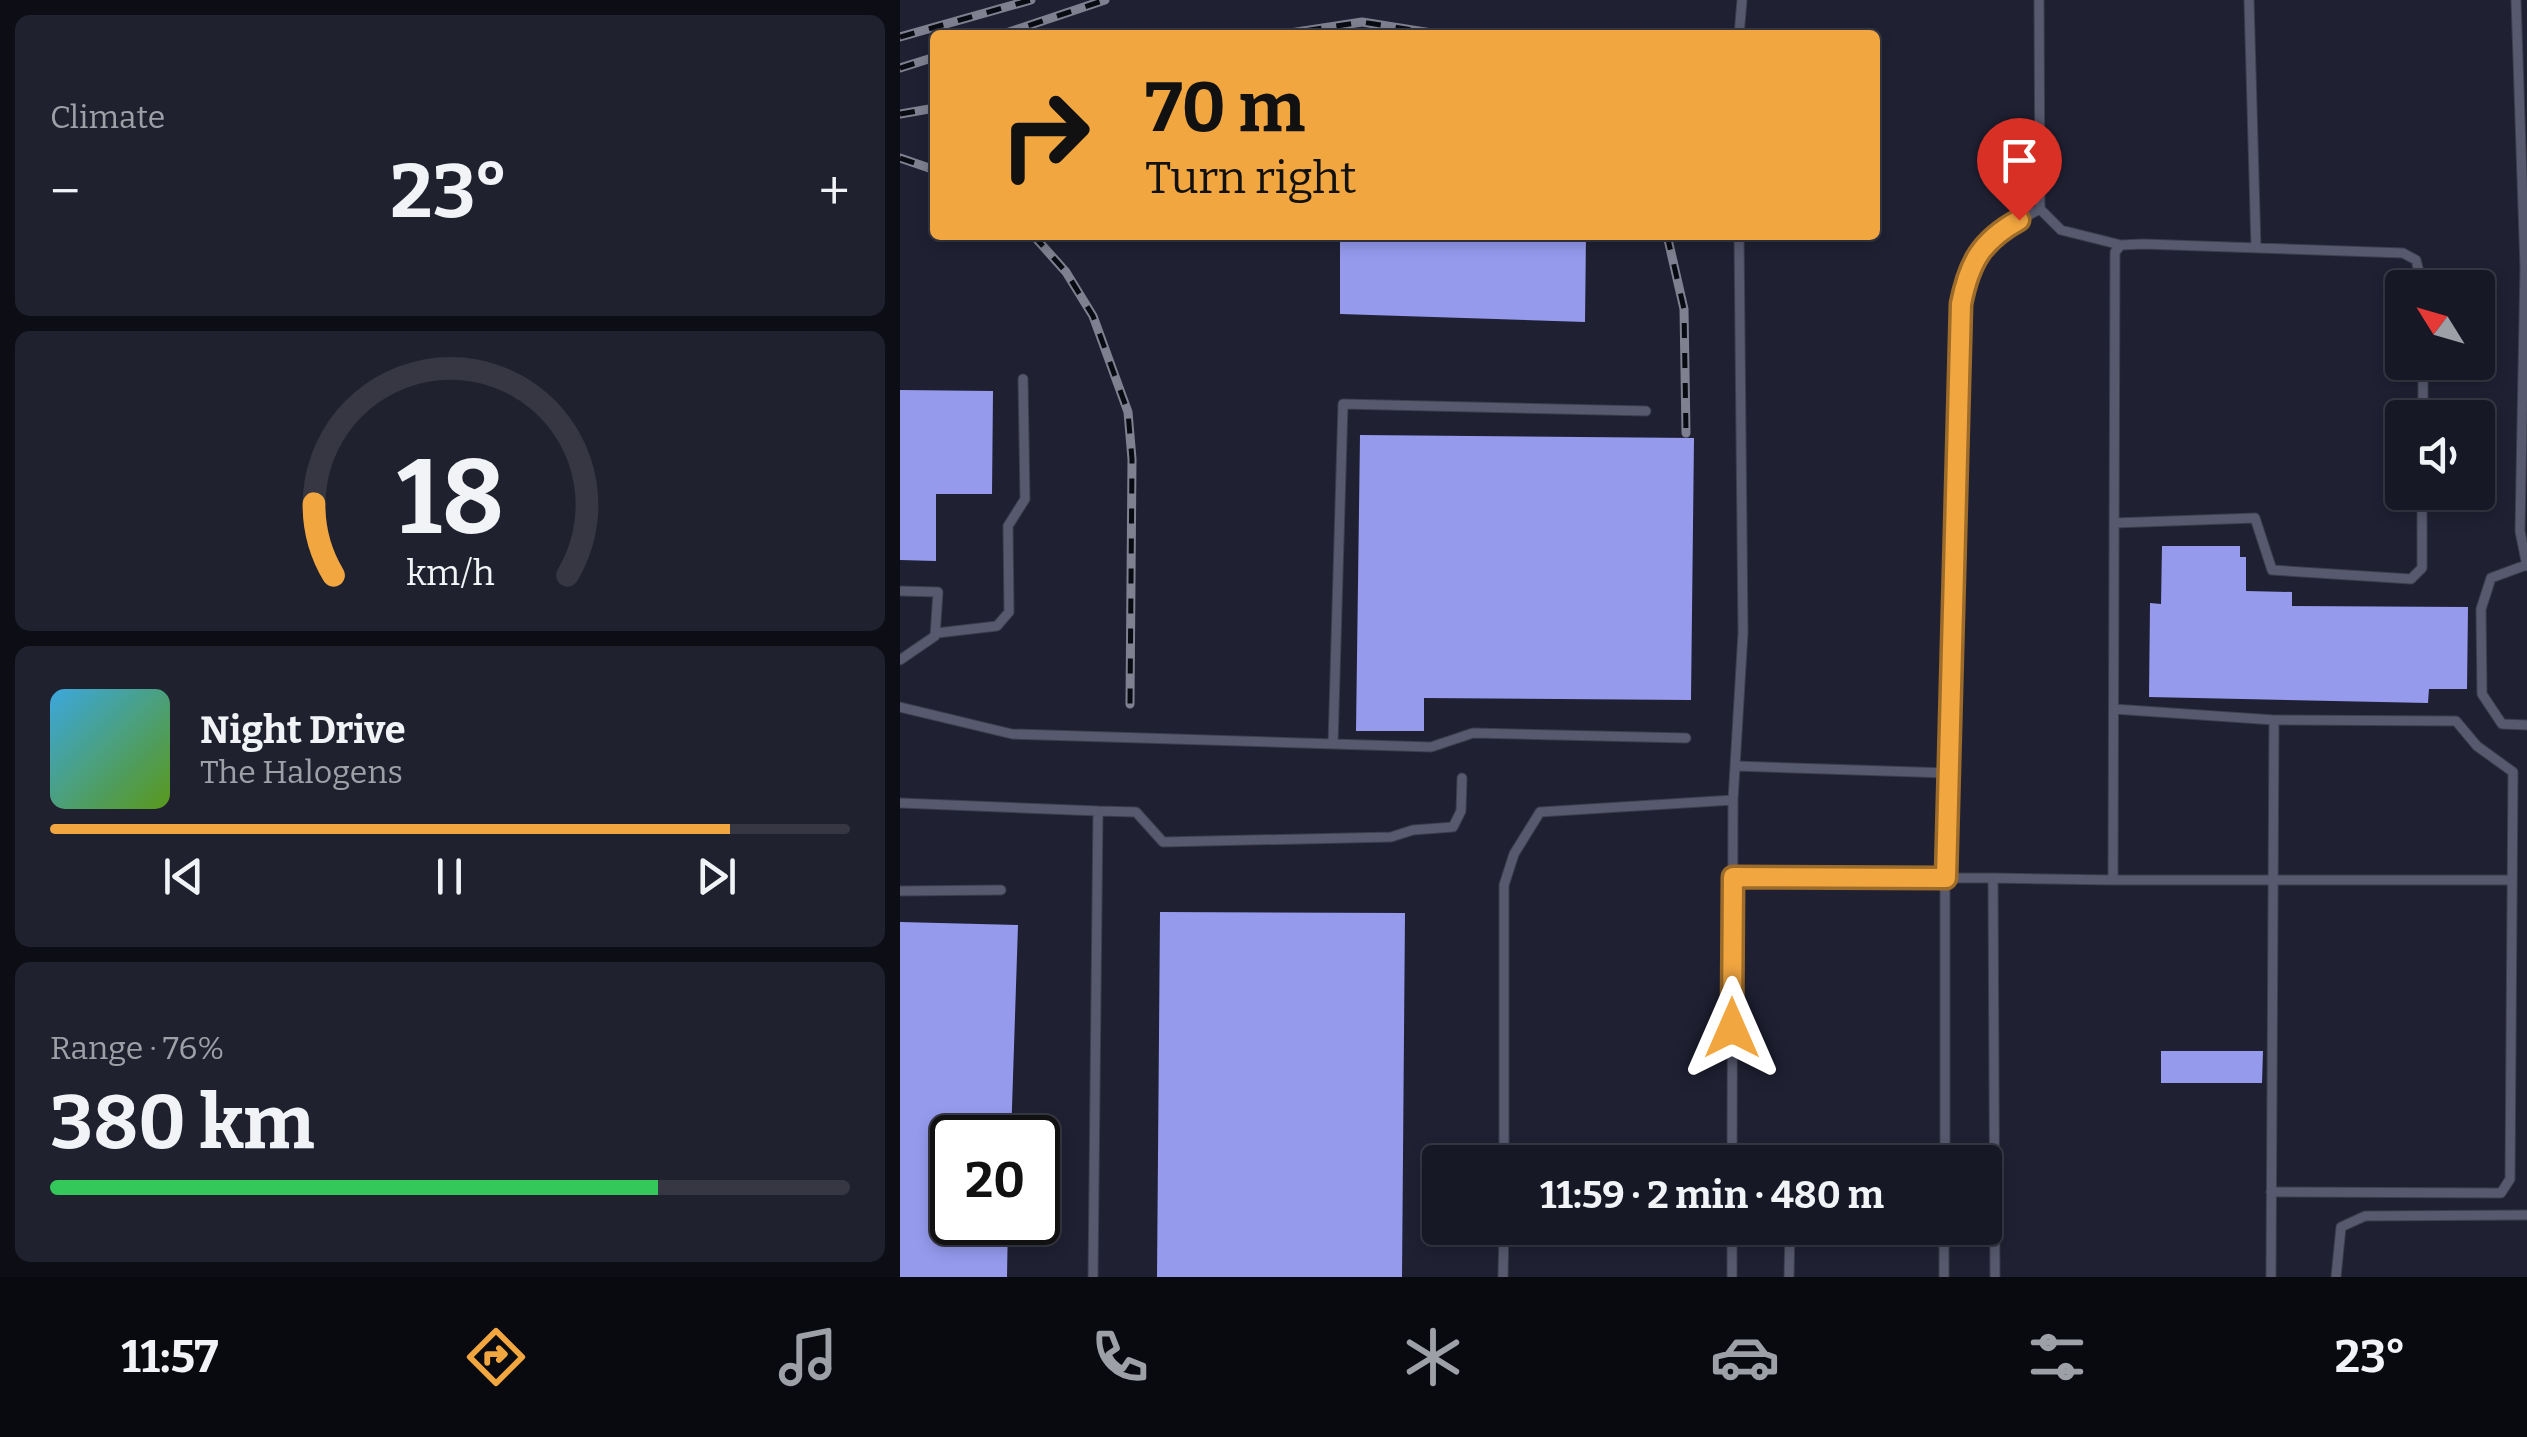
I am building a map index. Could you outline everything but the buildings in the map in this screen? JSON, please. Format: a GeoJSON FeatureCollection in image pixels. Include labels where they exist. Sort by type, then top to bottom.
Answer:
{"type":"FeatureCollection","features":[{"type":"Feature","properties":{"kind":"lane"},"geometry":{"type":"LineString","coordinates":[[1739,30],[1742,0]]}},
{"type":"Feature","properties":{"kind":"lane"},"geometry":{"type":"LineString","coordinates":[[2039,0],[2040,210],[2061,230],[2121,245],[2404,253],[2416,260],[2418,270]]}},
{"type":"Feature","properties":{"kind":"lane"},"geometry":{"type":"LineString","coordinates":[[2249,0],[2256,248]]}},
{"type":"Feature","properties":{"kind":"lane"},"geometry":{"type":"LineString","coordinates":[[2516,0],[2525,282],[2520,531],[2526,566],[2490,578],[2480,610],[2482,694],[2502,724],[2527,725]]}},
{"type":"Feature","properties":{"kind":"lane"},"geometry":{"type":"LineString","coordinates":[[1944,1145],[1947,773],[1961,304],[1968,271],[1983,244],[2040,210]]}},
{"type":"Feature","properties":{"kind":"lane"},"geometry":{"type":"LineString","coordinates":[[1732,1145],[1733,800],[1742,633],[1739,240]]}},
{"type":"Feature","properties":{"kind":"lane"},"geometry":{"type":"LineString","coordinates":[[2113,880],[2114,274],[2115,252],[2121,245]]}},
{"type":"Feature","properties":{"kind":"lane"},"geometry":{"type":"LineString","coordinates":[[900,660],[937,633],[997,626],[1009,612],[1008,526],[1026,499],[1023,379]]}},
{"type":"Feature","properties":{"kind":"lane"},"geometry":{"type":"LineString","coordinates":[[1333,744],[1343,404],[1646,411]]}},
{"type":"Feature","properties":{"kind":"lane"},"geometry":{"type":"LineString","coordinates":[[2114,523],[2255,518],[2272,570],[2411,579],[2422,568],[2422,510]]}},
{"type":"Feature","properties":{"kind":"lane"},"geometry":{"type":"LineString","coordinates":[[900,592],[938,592],[937,633]]}},
{"type":"Feature","properties":{"kind":"lane"},"geometry":{"type":"LineString","coordinates":[[900,707],[1012,734],[1431,747],[1473,734],[1686,738]]}},
{"type":"Feature","properties":{"kind":"lane"},"geometry":{"type":"LineString","coordinates":[[2114,709],[2274,720],[2456,720],[2477,746],[2513,772],[2510,1179],[2500,1194],[2271,1192]]}},
{"type":"Feature","properties":{"kind":"lane"},"geometry":{"type":"LineString","coordinates":[[2271,1277],[2274,720]]}},
{"type":"Feature","properties":{"kind":"lane"},"geometry":{"type":"LineString","coordinates":[[1735,766],[1947,773]]}},
{"type":"Feature","properties":{"kind":"lane"},"geometry":{"type":"LineString","coordinates":[[900,803],[1136,812],[1164,842],[1391,837],[1413,830],[1453,826],[1461,811],[1462,778]]}},
{"type":"Feature","properties":{"kind":"lane"},"geometry":{"type":"LineString","coordinates":[[1504,1145],[1504,885],[1514,854],[1540,812],[1733,800]]}},
{"type":"Feature","properties":{"kind":"lane"},"geometry":{"type":"LineString","coordinates":[[1094,1277],[1098,812]]}},
{"type":"Feature","properties":{"kind":"lane"},"geometry":{"type":"LineString","coordinates":[[1733,877],[2512,880]]}},
{"type":"Feature","properties":{"kind":"lane"},"geometry":{"type":"LineString","coordinates":[[1993,878],[1996,1277]]}},
{"type":"Feature","properties":{"kind":"lane"},"geometry":{"type":"LineString","coordinates":[[900,891],[1001,890]]}},
{"type":"Feature","properties":{"kind":"lane"},"geometry":{"type":"LineString","coordinates":[[2336,1277],[2341,1226],[2365,1216],[2527,1215]]}},
{"type":"Feature","properties":{"kind":"lane"},"geometry":{"type":"LineString","coordinates":[[1502,1277],[1503,1245]]}},
{"type":"Feature","properties":{"kind":"lane"},"geometry":{"type":"LineString","coordinates":[[1732,1245],[1732,1277]]}},
{"type":"Feature","properties":{"kind":"lane"},"geometry":{"type":"LineString","coordinates":[[1789,1277],[1790,1245]]}},
{"type":"Feature","properties":{"kind":"lane"},"geometry":{"type":"LineString","coordinates":[[1944,1245],[1944,1277]]}},
{"type":"Feature","properties":{"kind":"railway"},"geometry":{"type":"LineString","coordinates":[[900,37],[1031,0]]}},
{"type":"Feature","properties":{"kind":"railway"},"geometry":{"type":"LineString","coordinates":[[1015,30],[1105,0]]}},
{"type":"Feature","properties":{"kind":"railway"},"geometry":{"type":"LineString","coordinates":[[1310,30],[1362,22],[1412,30]]}},
{"type":"Feature","properties":{"kind":"railway"},"geometry":{"type":"LineString","coordinates":[[900,68],[930,59]]}},
{"type":"Feature","properties":{"kind":"railway"},"geometry":{"type":"LineString","coordinates":[[900,114],[930,109]]}},
{"type":"Feature","properties":{"kind":"railway"},"geometry":{"type":"LineString","coordinates":[[900,158],[930,168]]}},
{"type":"Feature","properties":{"kind":"railway"},"geometry":{"type":"LineString","coordinates":[[1037,240],[1066,272],[1093,316],[1128,412],[1132,459],[1130,704]]}},
{"type":"Feature","properties":{"kind":"railway"},"geometry":{"type":"LineString","coordinates":[[1668,240],[1684,309],[1686,433]]}},
{"type":"Feature","properties":{"kind":"route"},"geometry":{"type":"LineString","coordinates":[[1732,1028],[1733,877],[1946,878],[1961,304],[1968,271],[1983,244],[2019,220]]}}]}
